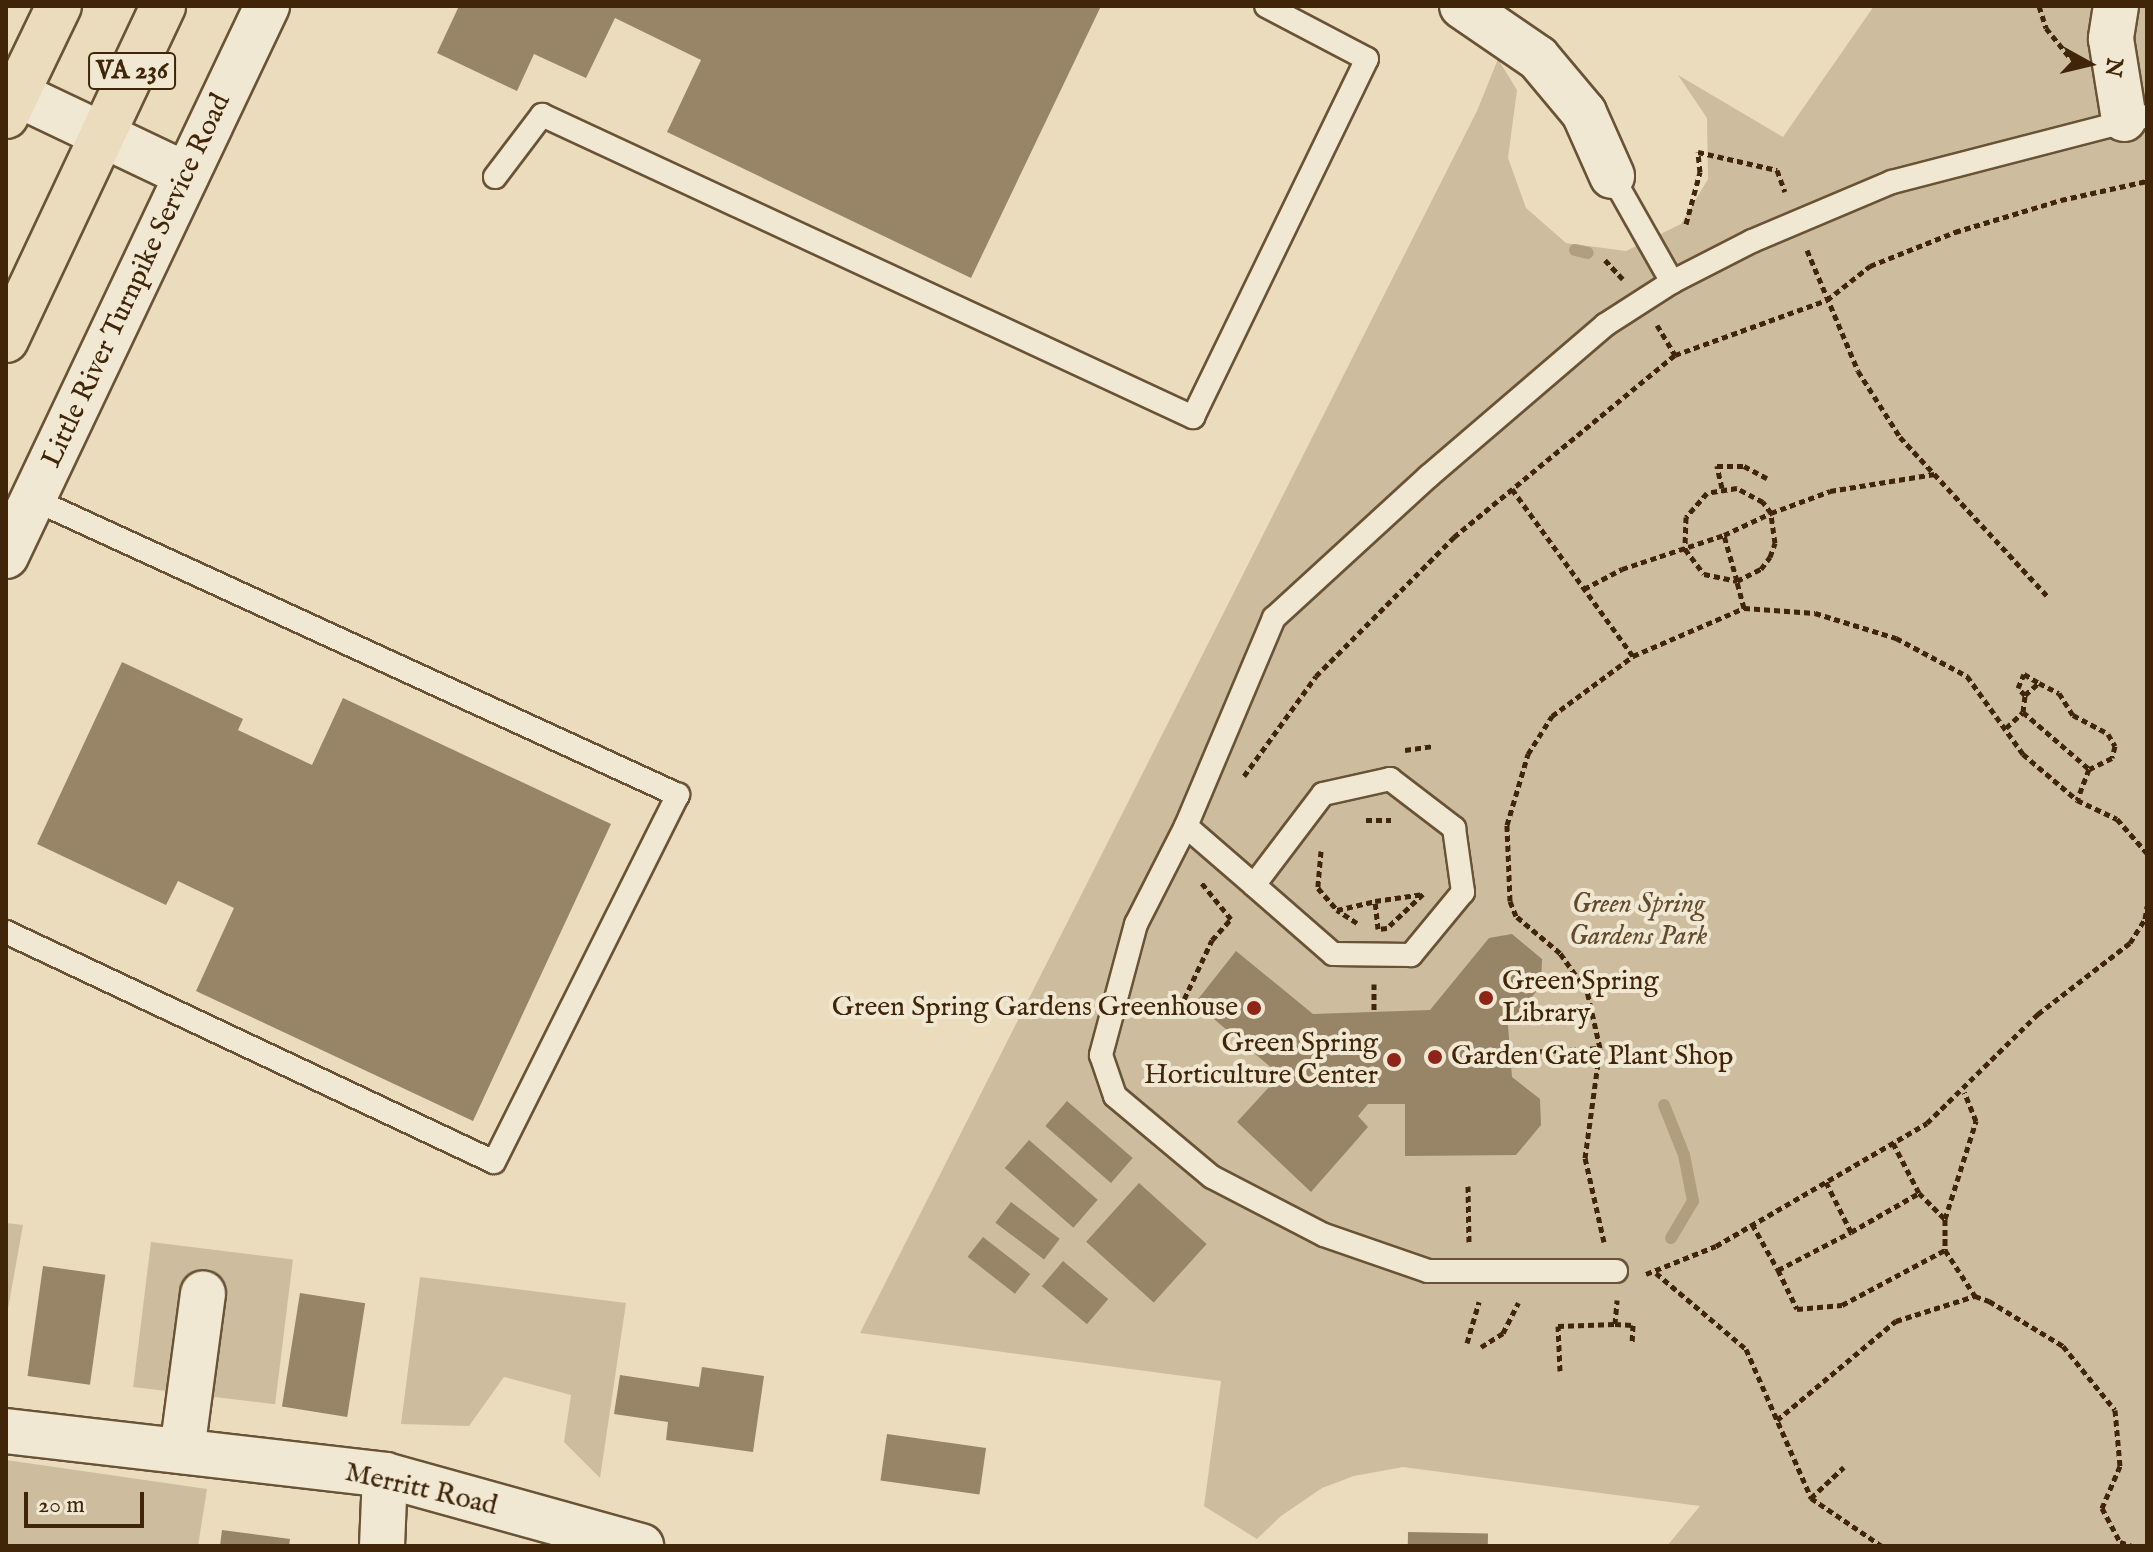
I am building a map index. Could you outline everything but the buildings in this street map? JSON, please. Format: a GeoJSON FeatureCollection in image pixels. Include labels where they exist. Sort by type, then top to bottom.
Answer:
{"type":"FeatureCollection","features":[{"type":"Feature","properties":{"kind":"main road"},"geometry":{"type":"LineString","coordinates":[[9,100],[59,6]]}},
{"type":"Feature","properties":{"kind":"main road","name":"VA 236"},"geometry":{"type":"LineString","coordinates":[[6,340],[163,6]]}},
{"type":"Feature","properties":{"kind":"street","name":"Little River Turnpike Service Road"},"geometry":{"type":"LineString","coordinates":[[6,556],[267,6]]}},
{"type":"Feature","properties":{"kind":"street"},"geometry":{"type":"LineString","coordinates":[[1462,6],[1538,58],[1584,113],[1612,176]]}},
{"type":"Feature","properties":{"kind":"street"},"geometry":{"type":"LineString","coordinates":[[2116,6],[2111,39],[2135,118]]}},
{"type":"Feature","properties":{"kind":"street"},"geometry":{"type":"LineString","coordinates":[[9,100],[102,136],[187,175]]}},
{"type":"Feature","properties":{"kind":"street"},"geometry":{"type":"LineString","coordinates":[[182,1451],[203,1293]]}},
{"type":"Feature","properties":{"kind":"street","name":"Merritt Road"},"geometry":{"type":"LineString","coordinates":[[6,1431],[385,1475],[641,1546]]}},
{"type":"Feature","properties":{"kind":"street"},"geometry":{"type":"LineString","coordinates":[[382,1546],[385,1475]]}},
{"type":"Feature","properties":{"kind":"lane"},"geometry":{"type":"LineString","coordinates":[[495,177],[542,115],[1193,417],[1367,59],[1266,6]]}},
{"type":"Feature","properties":{"kind":"lane"},"geometry":{"type":"LineString","coordinates":[[1616,1271],[1536,1268],[1428,1271],[1324,1235],[1212,1177],[1115,1096],[1101,1055],[1136,924],[1186,826],[1274,618],[1429,476],[1605,325],[1672,282],[1752,241],[1892,182],[2135,118]]}},
{"type":"Feature","properties":{"kind":"lane"},"geometry":{"type":"LineString","coordinates":[[1612,176],[1672,282]]}},
{"type":"Feature","properties":{"kind":"lane"},"geometry":{"type":"LineString","coordinates":[[6,932],[494,1162],[678,795],[33,499]]}},
{"type":"Feature","properties":{"kind":"lane"},"geometry":{"type":"LineString","coordinates":[[1186,826],[1333,954],[1411,955],[1463,892],[1454,828],[1390,779],[1323,794],[1254,885]]}},
{"type":"Feature","properties":{"kind":"path"},"geometry":{"type":"LineString","coordinates":[[1237,785],[1316,676],[1454,537],[1675,355],[1827,300],[1870,266],[1955,232],[2088,193],[2147,181]]}},
{"type":"Feature","properties":{"kind":"path"},"geometry":{"type":"LineString","coordinates":[[1827,300],[1858,371],[1900,437],[2048,597]]}},
{"type":"Feature","properties":{"kind":"path"},"geometry":{"type":"LineString","coordinates":[[1722,488],[1717,466],[1744,466],[1767,478]]}},
{"type":"Feature","properties":{"kind":"path"},"geometry":{"type":"LineString","coordinates":[[1584,589],[1622,569],[1724,535],[1830,491],[1935,474]]}},
{"type":"Feature","properties":{"kind":"path"},"geometry":{"type":"LineString","coordinates":[[1722,488],[1751,493],[1771,513],[1775,543],[1770,557],[1761,569],[1737,581],[1704,574],[1685,549],[1686,517],[1707,493],[1722,488]]}},
{"type":"Feature","properties":{"kind":"path"},"geometry":{"type":"LineString","coordinates":[[1512,489],[1633,656]]}},
{"type":"Feature","properties":{"kind":"path"},"geometry":{"type":"LineString","coordinates":[[1724,535],[1744,608]]}},
{"type":"Feature","properties":{"kind":"path"},"geometry":{"type":"LineString","coordinates":[[1615,1324],[1616,1271],[1599,1227],[1585,1158],[1600,1048],[1587,991],[1560,953],[1516,916],[1510,901],[1507,825],[1528,754],[1552,716],[1633,656],[1744,608],[1815,613],[1896,638],[1967,676],[2023,754],[2077,800],[2117,819],[2147,853]]}},
{"type":"Feature","properties":{"kind":"path"},"geometry":{"type":"LineString","coordinates":[[2025,695],[2018,688],[2024,674],[2059,693],[2073,715],[2108,734],[2115,746],[2104,766],[2089,769]]}},
{"type":"Feature","properties":{"kind":"path"},"geometry":{"type":"LineString","coordinates":[[2006,728],[2023,712],[2025,695],[2039,683]]}},
{"type":"Feature","properties":{"kind":"path"},"geometry":{"type":"LineString","coordinates":[[2023,712],[2089,769]]}},
{"type":"Feature","properties":{"kind":"path"},"geometry":{"type":"LineString","coordinates":[[2077,800],[2089,769]]}},
{"type":"Feature","properties":{"kind":"path"},"geometry":{"type":"LineString","coordinates":[[1356,822],[1393,820],[1405,829]]}},
{"type":"Feature","properties":{"kind":"path"},"geometry":{"type":"LineString","coordinates":[[1180,1008],[1212,940],[1231,919],[1199,884],[1212,848]]}},
{"type":"Feature","properties":{"kind":"path"},"geometry":{"type":"LineString","coordinates":[[1322,848],[1318,888],[1337,910],[1367,929]]}},
{"type":"Feature","properties":{"kind":"path"},"geometry":{"type":"LineString","coordinates":[[1375,901],[1378,929],[1387,928],[1423,894],[1425,880]]}},
{"type":"Feature","properties":{"kind":"path"},"geometry":{"type":"LineString","coordinates":[[1337,910],[1423,894]]}},
{"type":"Feature","properties":{"kind":"path"},"geometry":{"type":"LineString","coordinates":[[1616,1271],[1656,1273],[1752,1224],[1893,1143],[1963,1092],[2038,1014],[2130,943],[2145,919],[2147,906]]}},
{"type":"Feature","properties":{"kind":"path"},"geometry":{"type":"LineString","coordinates":[[1374,983],[1374,1011]]}},
{"type":"Feature","properties":{"kind":"path"},"geometry":{"type":"LineString","coordinates":[[1510,1053],[1600,1048]]}},
{"type":"Feature","properties":{"kind":"path"},"geometry":{"type":"LineString","coordinates":[[1963,1092],[1976,1121],[1945,1219],[1945,1250],[1975,1296],[2063,1346],[2115,1410],[2120,1466],[2102,1508],[2120,1542],[2132,1546]]}},
{"type":"Feature","properties":{"kind":"path"},"geometry":{"type":"LineString","coordinates":[[1893,1143],[1919,1193],[1945,1219]]}},
{"type":"Feature","properties":{"kind":"path"},"geometry":{"type":"LineString","coordinates":[[1826,1182],[1851,1232]]}},
{"type":"Feature","properties":{"kind":"path"},"geometry":{"type":"LineString","coordinates":[[1467,1343],[1477,1271],[1468,1186]]}},
{"type":"Feature","properties":{"kind":"path"},"geometry":{"type":"LineString","coordinates":[[1778,1270],[1919,1193]]}},
{"type":"Feature","properties":{"kind":"path"},"geometry":{"type":"LineString","coordinates":[[1752,1224],[1797,1309],[1842,1305],[1945,1250]]}},
{"type":"Feature","properties":{"kind":"path"},"geometry":{"type":"LineString","coordinates":[[1481,1347],[1503,1333],[1536,1268]]}},
{"type":"Feature","properties":{"kind":"path"},"geometry":{"type":"LineString","coordinates":[[1656,1273],[1746,1349],[1811,1498],[1882,1546]]}},
{"type":"Feature","properties":{"kind":"path"},"geometry":{"type":"LineString","coordinates":[[1777,1420],[1896,1321],[1975,1296]]}},
{"type":"Feature","properties":{"kind":"path"},"geometry":{"type":"LineString","coordinates":[[1560,1371],[1558,1326],[1633,1325],[1632,1342]]}},
{"type":"Feature","properties":{"kind":"path"},"geometry":{"type":"LineString","coordinates":[[1811,1498],[1844,1467]]}},
{"type":"Feature","properties":{"kind":"green space","name":"Green Spring Gardens Park"},"geometry":{"type":"Polygon","coordinates":[[[1874,6],[2147,6],[2147,1546],[1667,1546],[1700,1506],[1403,1467],[1354,1476],[1322,1488],[1281,1516],[1257,1539],[1204,1506],[1221,1381],[860,1333],[1477,111],[1498,59],[1517,90],[1508,158],[1526,208],[1566,243],[1626,251],[1681,224],[1708,179],[1707,118],[1678,75],[1783,137],[1874,6]]]}},
{"type":"Feature","properties":{"kind":"green space"},"geometry":{"type":"Polygon","coordinates":[[[6,1223],[23,1225],[6,1320],[6,1223]]]}},
{"type":"Feature","properties":{"kind":"green space"},"geometry":{"type":"Polygon","coordinates":[[[151,1242],[293,1259],[275,1404],[133,1387],[151,1242]]]}},
{"type":"Feature","properties":{"kind":"green space"},"geometry":{"type":"Polygon","coordinates":[[[420,1277],[626,1303],[600,1478],[564,1442],[571,1395],[504,1377],[469,1426],[401,1424],[420,1277]]]}},
{"type":"Feature","properties":{"kind":"green space"},"geometry":{"type":"Polygon","coordinates":[[[6,1460],[207,1489],[198,1546],[6,1546],[6,1460]]]}},
{"type":"Feature","properties":{"kind":"waterway"},"geometry":{"type":"LineString","coordinates":[[1575,250],[1588,253]]}},
{"type":"Feature","properties":{"kind":"waterway"},"geometry":{"type":"LineString","coordinates":[[1664,1105],[1684,1155],[1693,1201],[1671,1238]]}},
{"type":"Feature","properties":{"kind":"place","name":"Green Spring Library"},"geometry":{"type":"Point","coordinates":[1486,998]}},
{"type":"Feature","properties":{"kind":"place","name":"Green Spring Gardens Greenhouse"},"geometry":{"type":"Point","coordinates":[1254,1008]}},
{"type":"Feature","properties":{"kind":"place","name":"Garden Gate Plant Shop"},"geometry":{"type":"Point","coordinates":[1435,1057]}},
{"type":"Feature","properties":{"kind":"place","name":"Green Spring Horticulture Center"},"geometry":{"type":"Point","coordinates":[1394,1060]}}]}
